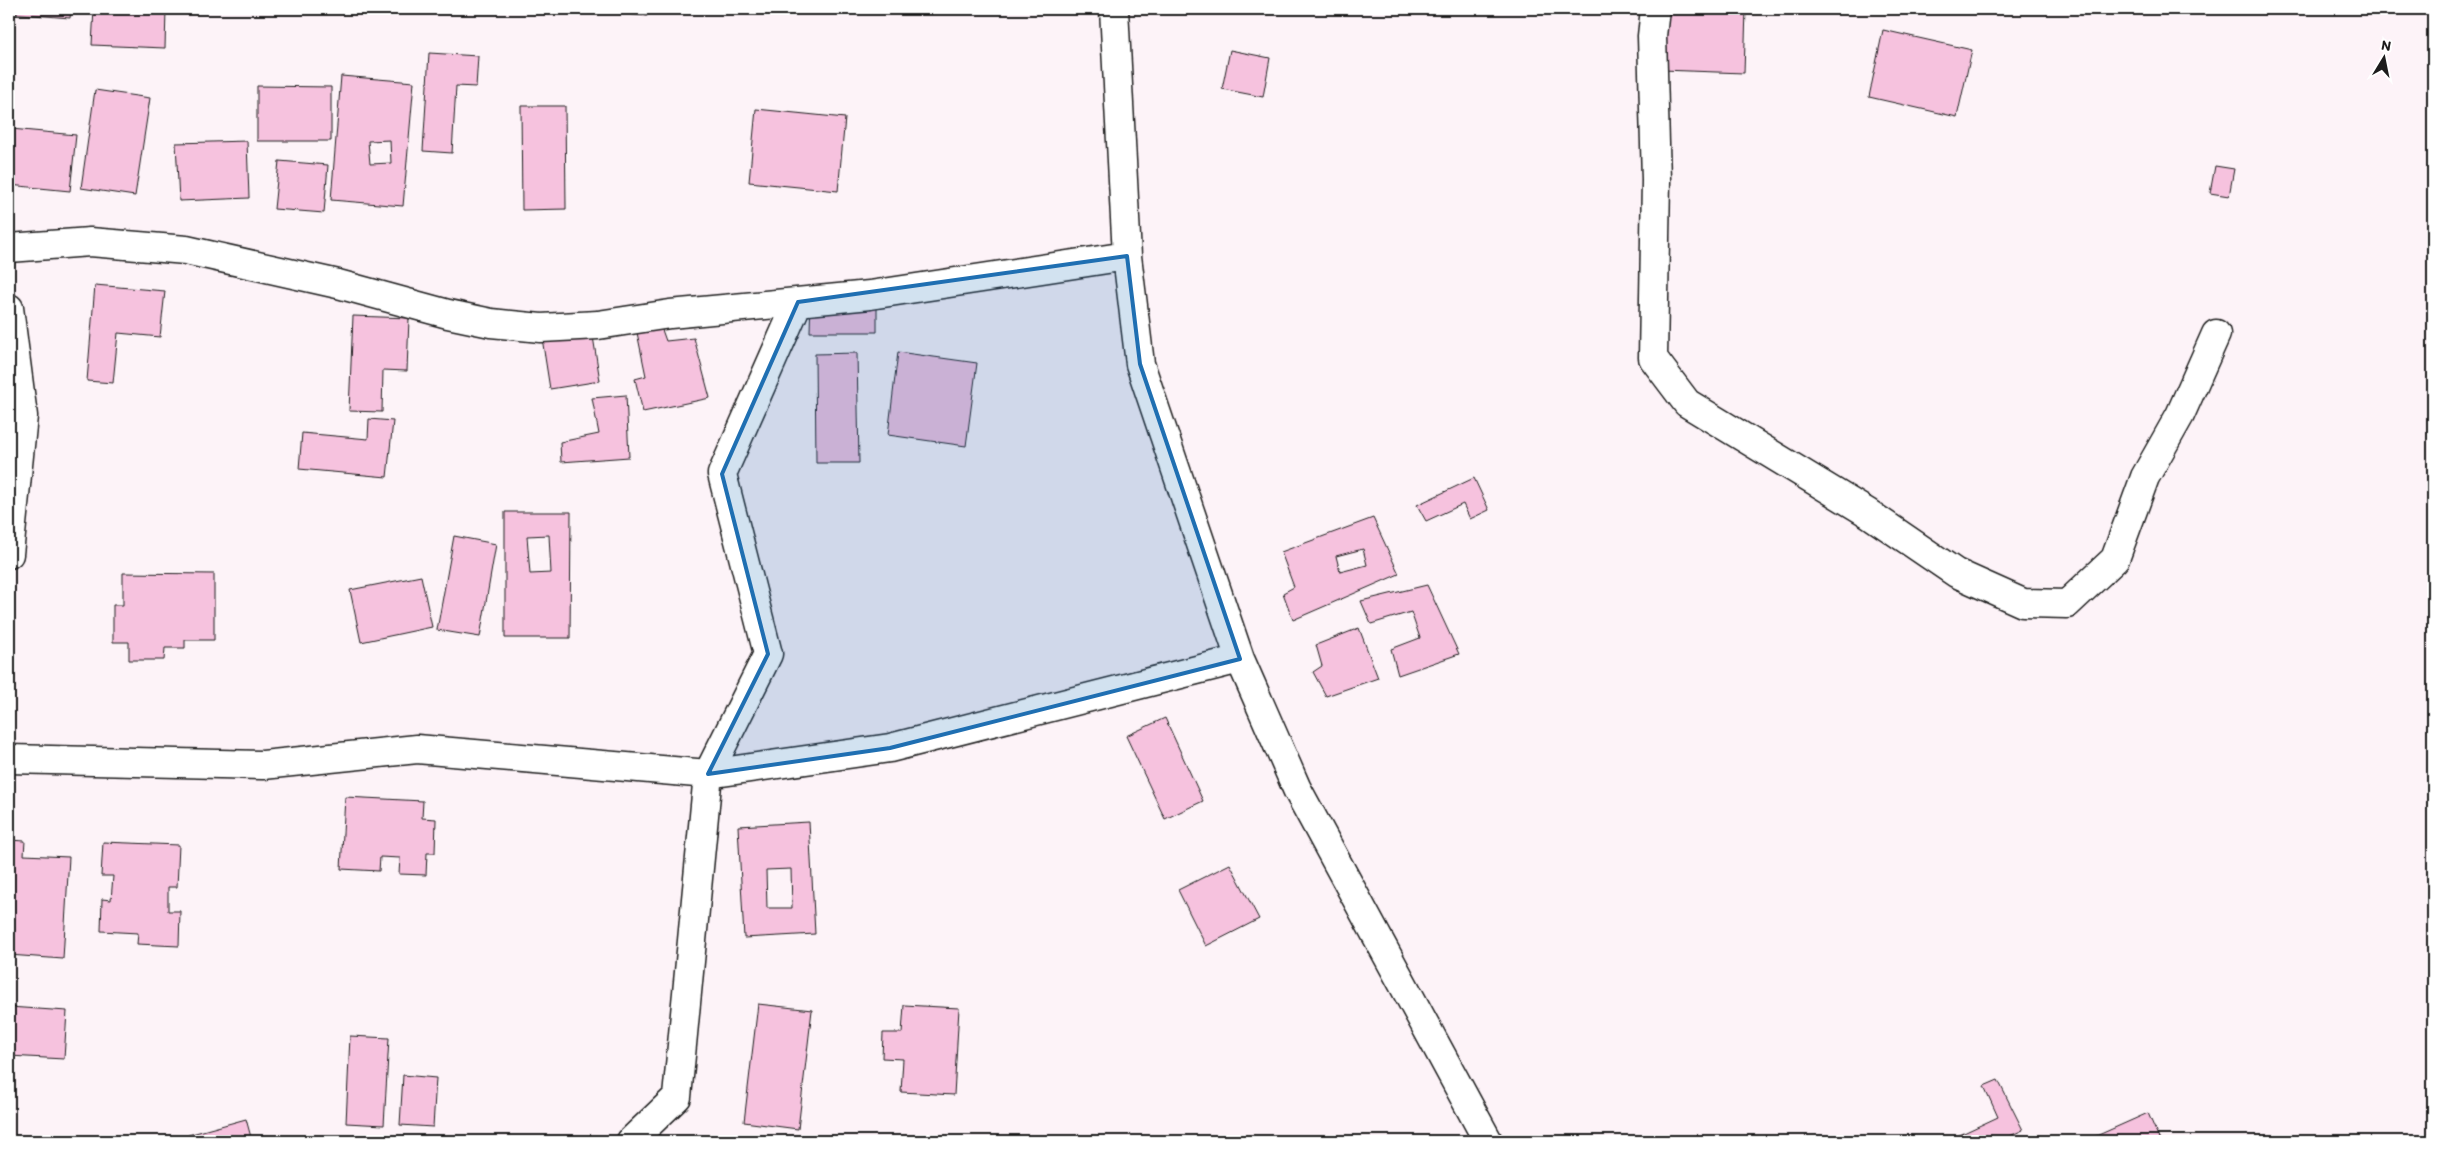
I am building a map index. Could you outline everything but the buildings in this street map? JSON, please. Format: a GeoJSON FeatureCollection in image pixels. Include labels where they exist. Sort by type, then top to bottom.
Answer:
{"type":"FeatureCollection","features":[{"type":"Feature","properties":{"kind":"street"},"geometry":{"type":"LineString","coordinates":[[1114,9],[1127,256],[1140,364],[1240,659],[1296,789],[1488,1141]]}},
{"type":"Feature","properties":{"kind":"street"},"geometry":{"type":"LineString","coordinates":[[1655,9],[1652,36],[1656,180],[1653,358],[1687,403],[1868,513],[1956,573],[2023,603],[2067,604],[2115,559],[2145,477],[2180,416],[2216,334]]}},
{"type":"Feature","properties":{"kind":"street"},"geometry":{"type":"LineString","coordinates":[[9,248],[90,242],[186,250],[338,284],[448,314],[491,323],[541,328],[598,324],[670,314],[870,295],[1127,256]]}},
{"type":"Feature","properties":{"kind":"street"},"geometry":{"type":"LineString","coordinates":[[631,1141],[677,1097],[708,774],[768,654],[722,474],[798,302]]}},
{"type":"Feature","properties":{"kind":"street"},"geometry":{"type":"LineString","coordinates":[[9,308],[23,416],[9,554]]}},
{"type":"Feature","properties":{"kind":"street"},"geometry":{"type":"LineString","coordinates":[[9,759],[263,765],[417,749],[708,774],[890,748],[1240,659]]}},
{"type":"Feature","properties":{"kind":"highlighted area"},"geometry":{"type":"Polygon","coordinates":[[[1127,256],[1140,364],[1240,659],[890,748],[708,774],[768,654],[722,474],[798,302],[1127,256]]]}}]}
